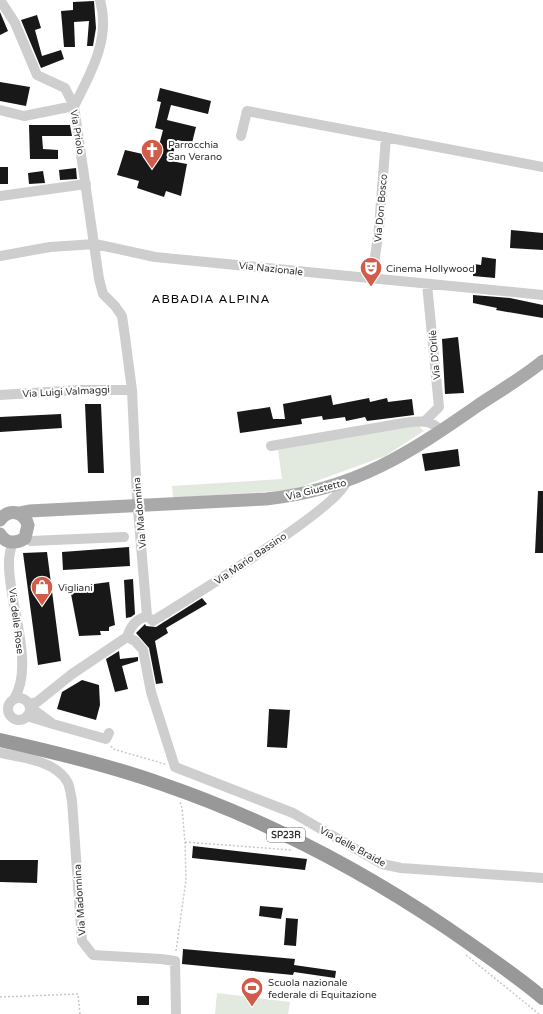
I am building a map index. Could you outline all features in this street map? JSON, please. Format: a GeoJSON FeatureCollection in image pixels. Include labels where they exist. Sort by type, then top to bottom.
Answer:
{"type":"FeatureCollection","features":[{"type":"Feature","properties":{"kind":"highway","name":"SP23R"},"geometry":{"type":"LineString","coordinates":[[0,733],[114,760],[161,774],[209,792],[276,821],[361,864],[404,889],[504,957],[542,995]]}},
{"type":"Feature","properties":{"kind":"highway","name":"SP23R"},"geometry":{"type":"LineString","coordinates":[[0,740],[58,753],[161,783],[238,813],[319,850],[400,896],[542,995]]}},
{"type":"Feature","properties":{"kind":"main road","name":"Via Giustetto"},"geometry":{"type":"LineString","coordinates":[[7,515],[29,511],[138,507],[294,496],[346,482],[360,477],[409,452],[441,432],[543,361]]}},
{"type":"Feature","properties":{"kind":"main road","name":"Via Giustetto"},"geometry":{"type":"LineString","coordinates":[[12,542],[16,542],[40,517],[55,511]]}},
{"type":"Feature","properties":{"kind":"main road"},"geometry":{"type":"LineString","coordinates":[[7,515],[24,516],[27,531]]}},
{"type":"Feature","properties":{"kind":"main road"},"geometry":{"type":"LineString","coordinates":[[0,534],[7,541],[12,542]]}},
{"type":"Feature","properties":{"kind":"street","name":"Via Priolo"},"geometry":{"type":"LineString","coordinates":[[0,0],[15,23],[37,75],[65,88],[74,106],[95,244]]}},
{"type":"Feature","properties":{"kind":"street"},"geometry":{"type":"LineString","coordinates":[[0,110],[24,116],[74,106],[90,76],[102,43],[104,13],[100,0]]}},
{"type":"Feature","properties":{"kind":"street"},"geometry":{"type":"LineString","coordinates":[[241,136],[247,111],[543,166]]}},
{"type":"Feature","properties":{"kind":"street","name":"Via Don Bosco"},"geometry":{"type":"LineString","coordinates":[[372,279],[379,228],[386,137]]}},
{"type":"Feature","properties":{"kind":"street"},"geometry":{"type":"LineString","coordinates":[[0,196],[86,184]]}},
{"type":"Feature","properties":{"kind":"street","name":"Via Nazionale"},"geometry":{"type":"LineString","coordinates":[[0,256],[50,248],[95,244],[155,257],[543,296]]}},
{"type":"Feature","properties":{"kind":"street","name":"Via Madonnina"},"geometry":{"type":"LineString","coordinates":[[95,244],[103,294],[115,306],[122,316],[132,390],[138,507],[147,616]]}},
{"type":"Feature","properties":{"kind":"street","name":"Via D'Orliè"},"geometry":{"type":"LineString","coordinates":[[426,421],[439,407],[427,284]]}},
{"type":"Feature","properties":{"kind":"street","name":"Via Luigi Valmaggi"},"geometry":{"type":"LineString","coordinates":[[0,395],[79,390],[132,390]]}},
{"type":"Feature","properties":{"kind":"street"},"geometry":{"type":"LineString","coordinates":[[271,446],[404,423],[426,421],[436,425],[441,432]]}},
{"type":"Feature","properties":{"kind":"street","name":"Via Mario Bassino"},"geometry":{"type":"LineString","coordinates":[[147,616],[153,621],[246,563],[323,507],[343,490],[346,482]]}},
{"type":"Feature","properties":{"kind":"street"},"geometry":{"type":"LineString","coordinates":[[27,531],[30,541],[124,537]]}},
{"type":"Feature","properties":{"kind":"street","name":"Via delle Rose"},"geometry":{"type":"LineString","coordinates":[[12,542],[9,562],[22,656],[20,686],[7,709],[10,716],[21,720],[28,707]]}},
{"type":"Feature","properties":{"kind":"street"},"geometry":{"type":"LineString","coordinates":[[28,707],[37,702],[72,674],[127,637],[131,626],[139,619],[147,616]]}},
{"type":"Feature","properties":{"kind":"street"},"geometry":{"type":"LineString","coordinates":[[127,637],[135,641],[143,650],[151,692],[175,767]]}},
{"type":"Feature","properties":{"kind":"street"},"geometry":{"type":"LineString","coordinates":[[22,656],[28,707]]}},
{"type":"Feature","properties":{"kind":"street"},"geometry":{"type":"LineString","coordinates":[[0,704],[21,698],[28,707],[53,724],[107,736]]}},
{"type":"Feature","properties":{"kind":"street","name":"Via Madonnina"},"geometry":{"type":"LineString","coordinates":[[0,753],[45,765],[60,773],[68,783],[72,801],[82,941],[93,955],[174,961]]}},
{"type":"Feature","properties":{"kind":"street","name":"Via delle Braide"},"geometry":{"type":"LineString","coordinates":[[175,767],[293,813],[382,864],[401,868],[543,878]]}},
{"type":"Feature","properties":{"kind":"street"},"geometry":{"type":"LineString","coordinates":[[174,961],[176,1014]]}},
{"type":"Feature","properties":{"kind":"path"},"geometry":{"type":"LineString","coordinates":[[107,736],[114,749],[175,767]]}},
{"type":"Feature","properties":{"kind":"path"},"geometry":{"type":"LineString","coordinates":[[174,961],[186,880],[185,842],[182,808],[179,799]]}},
{"type":"Feature","properties":{"kind":"path"},"geometry":{"type":"LineString","coordinates":[[185,842],[296,851]]}},
{"type":"Feature","properties":{"kind":"path"},"geometry":{"type":"LineString","coordinates":[[462,953],[539,1014]]}},
{"type":"Feature","properties":{"kind":"path"},"geometry":{"type":"LineString","coordinates":[[0,997],[78,994],[80,1014]]}},
{"type":"Feature","properties":{"kind":"shaded area"},"geometry":{"type":"Polygon","coordinates":[[[417,424],[424,431],[385,456],[292,490],[173,498],[172,486],[282,479],[278,450],[417,424]]]}},
{"type":"Feature","properties":{"kind":"shaded area","name":"Scuola nazionale federale di Equitazione"},"geometry":{"type":"Polygon","coordinates":[[[217,993],[290,1002],[288,1014],[215,1014],[217,993]]]}},
{"type":"Feature","properties":{"kind":"building"},"geometry":{"type":"Polygon","coordinates":[[[94,1],[96,28],[93,46],[87,46],[89,21],[74,22],[75,47],[64,47],[61,11],[73,10],[73,2],[94,1]]]}},
{"type":"Feature","properties":{"kind":"building"},"geometry":{"type":"Polygon","coordinates":[[[0,12],[8,31],[0,35],[0,12]]]}},
{"type":"Feature","properties":{"kind":"building"},"geometry":{"type":"Polygon","coordinates":[[[37,15],[41,28],[35,30],[42,56],[61,50],[64,59],[41,68],[21,20],[37,15]]]}},
{"type":"Feature","properties":{"kind":"building"},"geometry":{"type":"Polygon","coordinates":[[[0,82],[30,87],[26,106],[0,101],[0,82]]]}},
{"type":"Feature","properties":{"kind":"building"},"geometry":{"type":"Polygon","coordinates":[[[160,88],[211,101],[208,114],[171,105],[167,120],[196,127],[192,143],[177,140],[171,161],[187,164],[181,196],[166,191],[164,197],[137,188],[139,181],[117,175],[125,150],[156,157],[163,130],[155,128],[161,102],[157,101],[160,88]]]}},
{"type":"Feature","properties":{"kind":"building"},"geometry":{"type":"Polygon","coordinates":[[[29,125],[70,125],[72,136],[42,136],[43,149],[58,150],[58,159],[30,159],[29,125]]]}},
{"type":"Feature","properties":{"kind":"building"},"geometry":{"type":"Polygon","coordinates":[[[0,167],[8,167],[8,184],[0,184],[0,167]]]}},
{"type":"Feature","properties":{"kind":"building"},"geometry":{"type":"Polygon","coordinates":[[[76,168],[77,179],[60,180],[59,170],[76,168]]]}},
{"type":"Feature","properties":{"kind":"building"},"geometry":{"type":"Polygon","coordinates":[[[43,171],[45,183],[29,184],[28,173],[43,171]]]}},
{"type":"Feature","properties":{"kind":"building"},"geometry":{"type":"Polygon","coordinates":[[[511,230],[543,233],[543,250],[510,248],[511,230]]]}},
{"type":"Feature","properties":{"kind":"building"},"geometry":{"type":"Polygon","coordinates":[[[482,257],[496,259],[495,278],[473,276],[474,264],[481,265],[482,257]]]}},
{"type":"Feature","properties":{"kind":"building"},"geometry":{"type":"Polygon","coordinates":[[[473,295],[510,298],[543,305],[543,318],[496,310],[497,308],[473,303],[473,295]]]}},
{"type":"Feature","properties":{"kind":"building"},"geometry":{"type":"Polygon","coordinates":[[[458,337],[464,393],[445,394],[442,339],[458,337]]]}},
{"type":"Feature","properties":{"kind":"building"},"geometry":{"type":"Polygon","coordinates":[[[331,395],[333,405],[369,398],[370,402],[387,398],[388,402],[412,399],[414,415],[367,421],[365,417],[346,421],[345,417],[323,420],[322,416],[301,419],[302,424],[240,433],[237,412],[270,407],[273,419],[285,419],[283,404],[331,395]]]}},
{"type":"Feature","properties":{"kind":"building"},"geometry":{"type":"Polygon","coordinates":[[[85,404],[101,404],[104,473],[88,473],[85,404]]]}},
{"type":"Feature","properties":{"kind":"building"},"geometry":{"type":"Polygon","coordinates":[[[61,414],[62,428],[0,432],[0,417],[61,414]]]}},
{"type":"Feature","properties":{"kind":"building"},"geometry":{"type":"Polygon","coordinates":[[[458,449],[460,466],[425,471],[422,454],[458,449]]]}},
{"type":"Feature","properties":{"kind":"building"},"geometry":{"type":"Polygon","coordinates":[[[538,491],[543,491],[543,553],[535,553],[538,491]]]}},
{"type":"Feature","properties":{"kind":"building"},"geometry":{"type":"Polygon","coordinates":[[[129,547],[130,566],[63,570],[62,552],[129,547]]]}},
{"type":"Feature","properties":{"kind":"building","name":"Vigliani"},"geometry":{"type":"Polygon","coordinates":[[[47,552],[61,661],[38,665],[23,553],[47,552]]]}},
{"type":"Feature","properties":{"kind":"building"},"geometry":{"type":"Polygon","coordinates":[[[133,579],[135,614],[126,618],[124,580],[133,579]]]}},
{"type":"Feature","properties":{"kind":"building"},"geometry":{"type":"Polygon","coordinates":[[[109,582],[115,625],[109,627],[109,631],[100,631],[101,635],[79,636],[71,594],[73,594],[72,587],[109,582]]]}},
{"type":"Feature","properties":{"kind":"building"},"geometry":{"type":"Polygon","coordinates":[[[202,598],[207,604],[166,628],[168,633],[155,641],[163,683],[156,684],[149,648],[136,633],[145,624],[146,626],[156,627],[202,598]]]}},
{"type":"Feature","properties":{"kind":"building"},"geometry":{"type":"Polygon","coordinates":[[[119,651],[120,659],[138,657],[138,661],[122,666],[128,689],[115,692],[106,659],[119,651]]]}},
{"type":"Feature","properties":{"kind":"building"},"geometry":{"type":"Polygon","coordinates":[[[82,680],[99,685],[100,705],[96,720],[57,709],[62,692],[82,680]]]}},
{"type":"Feature","properties":{"kind":"building"},"geometry":{"type":"Polygon","coordinates":[[[269,709],[290,710],[287,748],[267,747],[269,709]]]}},
{"type":"Feature","properties":{"kind":"building"},"geometry":{"type":"Polygon","coordinates":[[[193,846],[307,859],[305,870],[192,858],[193,846]]]}},
{"type":"Feature","properties":{"kind":"building"},"geometry":{"type":"Polygon","coordinates":[[[0,860],[38,860],[37,883],[0,882],[0,860]]]}},
{"type":"Feature","properties":{"kind":"building"},"geometry":{"type":"Polygon","coordinates":[[[260,906],[283,908],[281,919],[259,916],[260,906]]]}},
{"type":"Feature","properties":{"kind":"building"},"geometry":{"type":"Polygon","coordinates":[[[286,918],[298,919],[296,946],[284,945],[286,918]]]}},
{"type":"Feature","properties":{"kind":"building"},"geometry":{"type":"Polygon","coordinates":[[[183,949],[295,959],[294,965],[336,971],[335,978],[294,972],[293,975],[182,964],[183,949]]]}},
{"type":"Feature","properties":{"kind":"building"},"geometry":{"type":"Polygon","coordinates":[[[137,996],[149,996],[149,1005],[137,1005],[137,996]]]}},
{"type":"Feature","properties":{"kind":"place","name":"Parrocchia San Verano"},"geometry":{"type":"Point","coordinates":[152,170]}},
{"type":"Feature","properties":{"kind":"place","name":"Cinema Hollywood"},"geometry":{"type":"Point","coordinates":[371,288]}},
{"type":"Feature","properties":{"kind":"place","name":"Vigliani"},"geometry":{"type":"Point","coordinates":[42,606]}},
{"type":"Feature","properties":{"kind":"place","name":"Scuola nazionale federale di Equitazione"},"geometry":{"type":"Point","coordinates":[252,1008]}},
{"type":"Feature","properties":{"kind":"district","name":"ABBADIA ALPINA"},"geometry":{"type":"Point","coordinates":[211,299]}}]}
